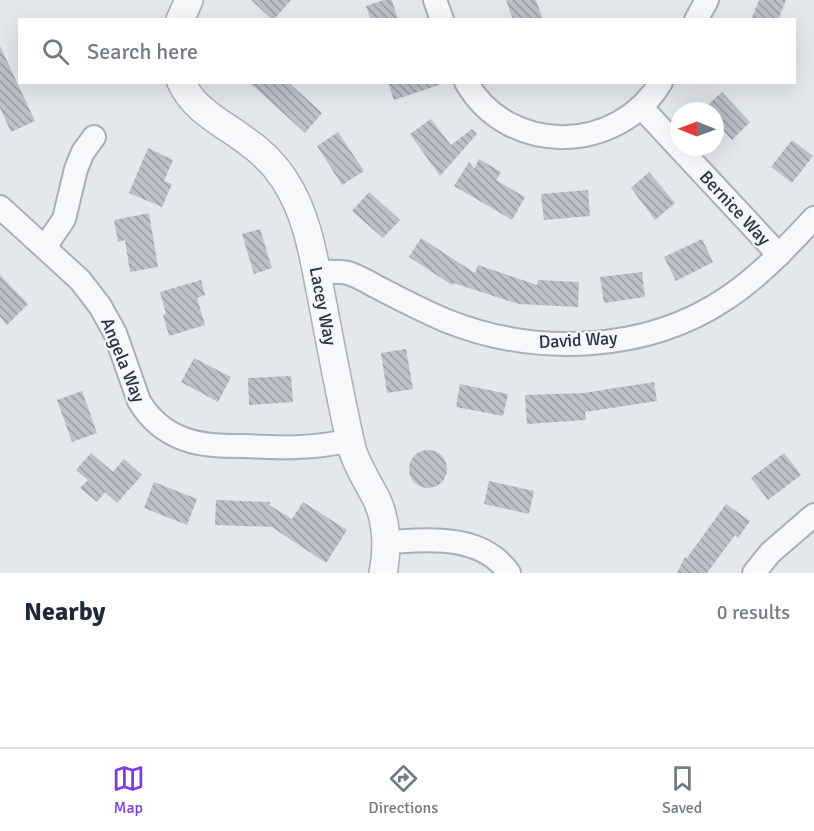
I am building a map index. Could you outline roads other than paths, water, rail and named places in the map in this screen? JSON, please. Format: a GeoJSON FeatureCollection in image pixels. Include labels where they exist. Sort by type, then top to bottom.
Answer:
{"type":"FeatureCollection","features":[{"type":"Feature","properties":{"kind":"street"},"geometry":{"type":"LineString","coordinates":[[181,18],[189,0]]}},
{"type":"Feature","properties":{"kind":"street"},"geometry":{"type":"LineString","coordinates":[[435,0],[441,18]]}},
{"type":"Feature","properties":{"kind":"street"},"geometry":{"type":"LineString","coordinates":[[697,18],[707,0]]}},
{"type":"Feature","properties":{"kind":"street","name":"Lacey Way"},"geometry":{"type":"LineString","coordinates":[[182,84],[200,108],[261,152],[282,177],[299,204],[316,272],[355,460],[381,510],[386,542],[383,573]]}},
{"type":"Feature","properties":{"kind":"street"},"geometry":{"type":"LineString","coordinates":[[467,84],[479,101],[502,122],[532,134],[567,138],[598,132],[628,118],[642,108],[660,84]]}},
{"type":"Feature","properties":{"kind":"street","name":"Bernice Way"},"geometry":{"type":"LineString","coordinates":[[642,108],[779,255]]}},
{"type":"Feature","properties":{"kind":"street"},"geometry":{"type":"LineString","coordinates":[[45,247],[64,219],[76,169],[83,152],[94,137]]}},
{"type":"Feature","properties":{"kind":"street","name":"Angela Way"},"geometry":{"type":"LineString","coordinates":[[0,207],[80,280],[100,306],[115,333],[139,401],[152,418],[167,430],[190,441],[215,446],[298,448],[350,440]]}},
{"type":"Feature","properties":{"kind":"street","name":"David Way"},"geometry":{"type":"LineString","coordinates":[[316,272],[349,273],[441,318],[484,334],[524,342],[569,344],[655,332],[691,318],[728,298],[779,255],[814,218]]}},
{"type":"Feature","properties":{"kind":"street"},"geometry":{"type":"LineString","coordinates":[[754,573],[770,553],[814,515]]}},
{"type":"Feature","properties":{"kind":"street"},"geometry":{"type":"LineString","coordinates":[[386,542],[445,541],[467,544],[488,554],[509,573]]}}]}
